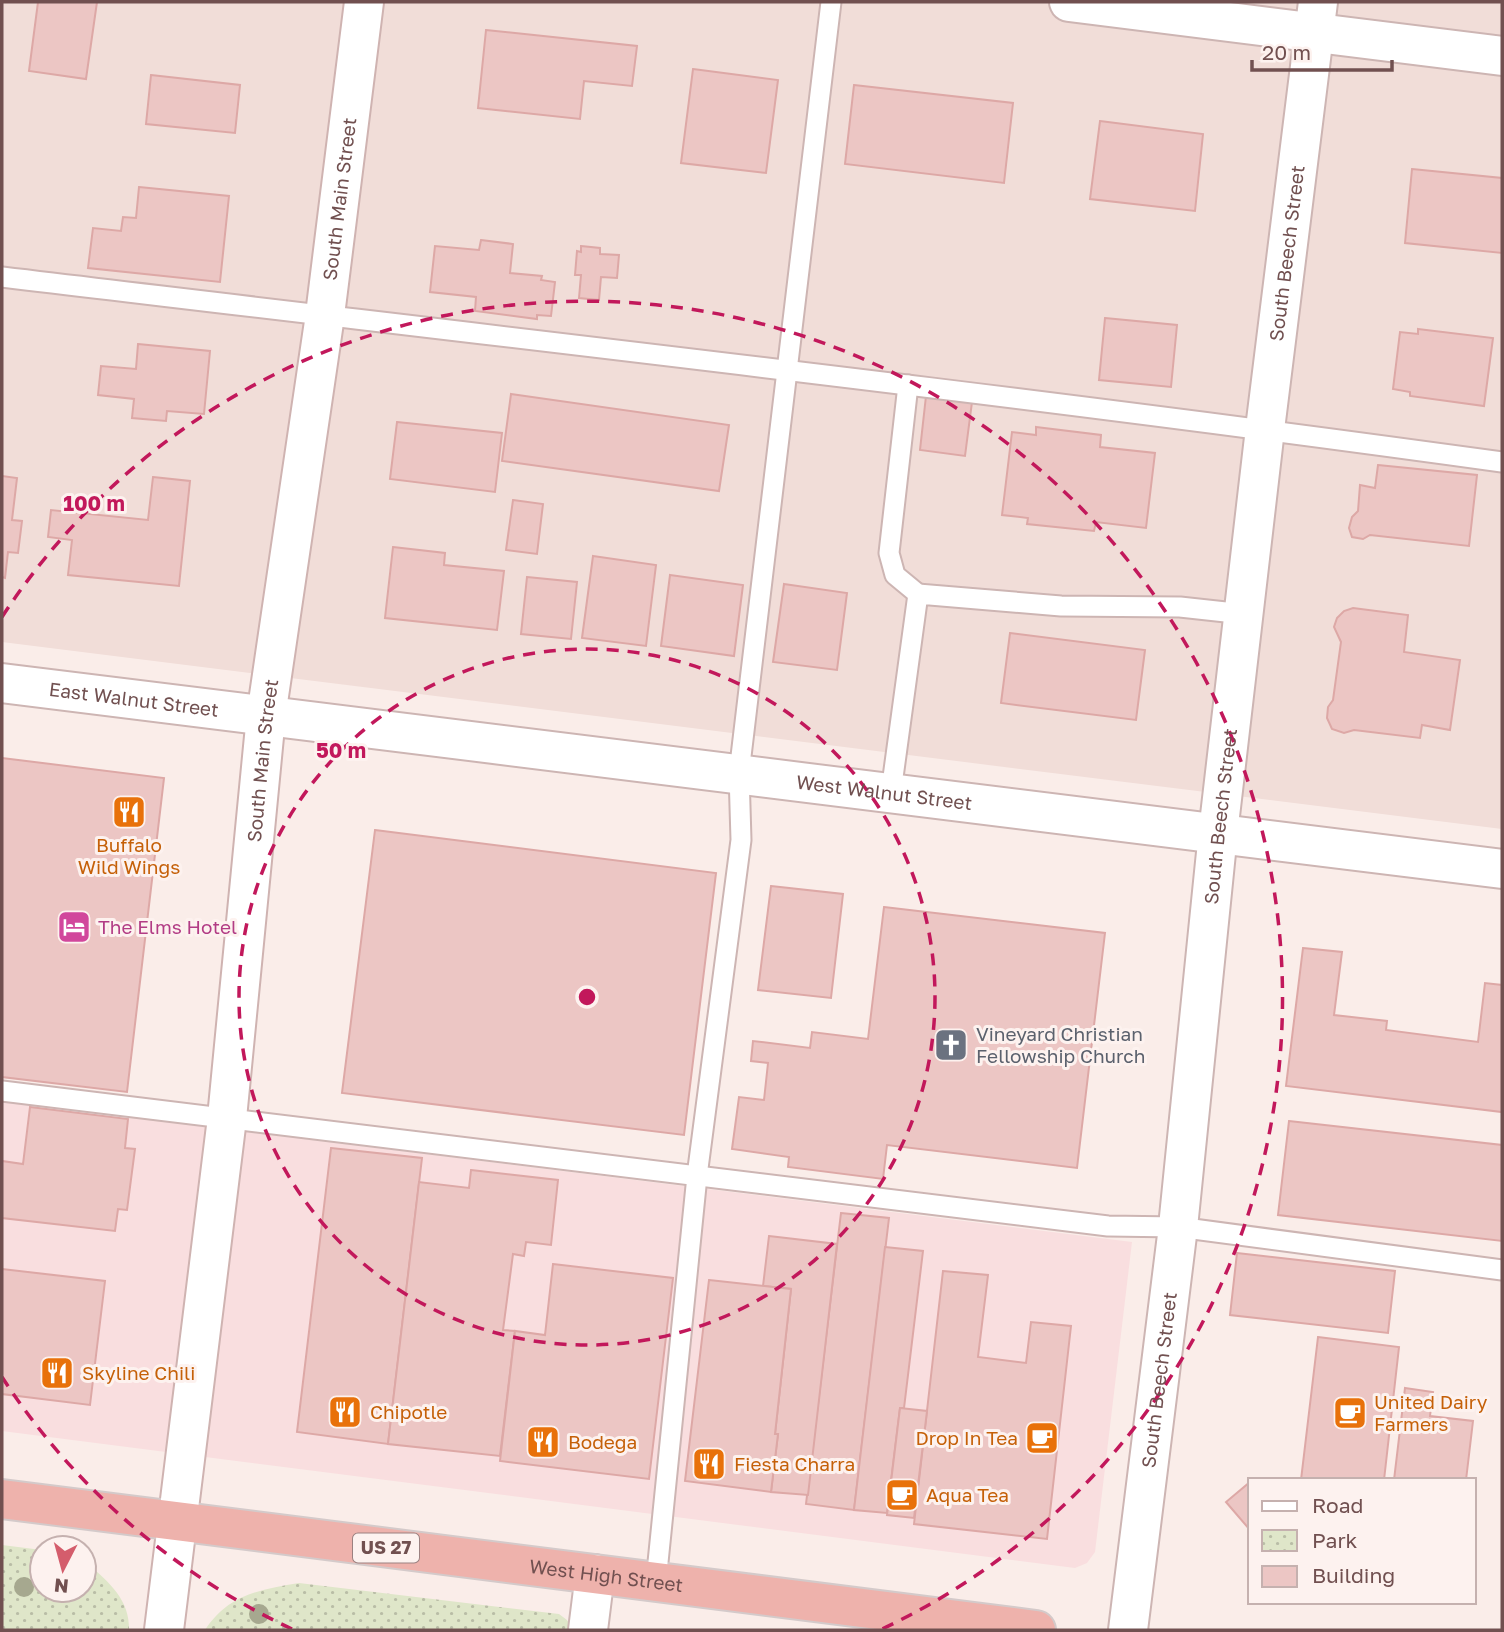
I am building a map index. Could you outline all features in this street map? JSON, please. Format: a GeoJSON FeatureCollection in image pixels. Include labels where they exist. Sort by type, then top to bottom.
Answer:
{"type":"FeatureCollection","features":[{"type":"Feature","properties":{"kind":"highway","name":"US 27"},"geometry":{"type":"LineString","coordinates":[[2,1499],[177,1522]]}},
{"type":"Feature","properties":{"kind":"highway","name":"West High Street"},"geometry":{"type":"LineString","coordinates":[[177,1522],[1037,1630]]}},
{"type":"Feature","properties":{"kind":"street","name":"South Main Street"},"geometry":{"type":"LineString","coordinates":[[164,1630],[227,1118],[266,716],[325,315],[363,2]]}},
{"type":"Feature","properties":{"kind":"street"},"geometry":{"type":"LineString","coordinates":[[1069,2],[1316,17],[1502,56]]}},
{"type":"Feature","properties":{"kind":"street","name":"South Beech Street"},"geometry":{"type":"LineString","coordinates":[[1128,1630],[1178,1227],[1265,429],[1316,17]]}},
{"type":"Feature","properties":{"kind":"street","name":"East Walnut Street"},"geometry":{"type":"LineString","coordinates":[[2,683],[266,716]]}},
{"type":"Feature","properties":{"kind":"street","name":"West Walnut Street"},"geometry":{"type":"LineString","coordinates":[[266,716],[1502,869]]}},
{"type":"Feature","properties":{"kind":"street"},"geometry":{"type":"LineString","coordinates":[[588,1630],[595,1574]]}},
{"type":"Feature","properties":{"kind":"lane"},"geometry":{"type":"LineString","coordinates":[[656,1582],[697,1176],[741,840],[739,773],[831,2]]}},
{"type":"Feature","properties":{"kind":"lane"},"geometry":{"type":"LineString","coordinates":[[2,276],[788,369],[1265,429],[1502,462]]}},
{"type":"Feature","properties":{"kind":"lane"},"geometry":{"type":"LineString","coordinates":[[908,385],[889,552],[895,575],[918,594],[1061,606],[1180,607],[1244,614]]}},
{"type":"Feature","properties":{"kind":"lane"},"geometry":{"type":"LineString","coordinates":[[891,792],[918,594]]}},
{"type":"Feature","properties":{"kind":"lane"},"geometry":{"type":"LineString","coordinates":[[2,1091],[1108,1226],[1178,1227],[1502,1270]]}},
{"type":"Feature","properties":{"kind":"shaded area"},"geometry":{"type":"Polygon","coordinates":[[[2,2],[1502,2],[1502,829],[2,642],[2,2]]]}},
{"type":"Feature","properties":{"kind":"shaded area"},"geometry":{"type":"Polygon","coordinates":[[[2,1101],[1132,1242],[1095,1552],[1087,1563],[1075,1568],[2,1431],[2,1101]]]}},
{"type":"Feature","properties":{"kind":"green space"},"geometry":{"type":"Polygon","coordinates":[[[2,1545],[28,1548],[28,1604],[98,1604],[98,1574],[122,1601],[129,1630],[2,1630],[2,1545]]]}},
{"type":"Feature","properties":{"kind":"green space"},"geometry":{"type":"Polygon","coordinates":[[[299,1583],[559,1614],[574,1630],[205,1630],[224,1608],[235,1601],[258,1591],[299,1583]]]}},
{"type":"Feature","properties":{"kind":"building"},"geometry":{"type":"Polygon","coordinates":[[[38,2],[97,2],[86,79],[29,71],[38,2]]]}},
{"type":"Feature","properties":{"kind":"building"},"geometry":{"type":"Polygon","coordinates":[[[486,30],[637,46],[632,86],[584,81],[580,119],[478,108],[486,30]]]}},
{"type":"Feature","properties":{"kind":"building"},"geometry":{"type":"Polygon","coordinates":[[[693,69],[778,80],[766,173],[681,163],[693,69]]]}},
{"type":"Feature","properties":{"kind":"building"},"geometry":{"type":"Polygon","coordinates":[[[151,75],[240,85],[235,133],[146,124],[151,75]]]}},
{"type":"Feature","properties":{"kind":"building"},"geometry":{"type":"Polygon","coordinates":[[[854,85],[1013,103],[1004,183],[845,164],[854,85]]]}},
{"type":"Feature","properties":{"kind":"building"},"geometry":{"type":"Polygon","coordinates":[[[1100,121],[1203,134],[1195,211],[1090,199],[1100,121]]]}},
{"type":"Feature","properties":{"kind":"building"},"geometry":{"type":"Polygon","coordinates":[[[1412,169],[1502,178],[1502,253],[1405,243],[1412,169]]]}},
{"type":"Feature","properties":{"kind":"building"},"geometry":{"type":"Polygon","coordinates":[[[139,187],[229,196],[220,282],[88,268],[93,228],[121,231],[123,217],[136,218],[139,187]]]}},
{"type":"Feature","properties":{"kind":"building"},"geometry":{"type":"Polygon","coordinates":[[[481,240],[513,244],[510,273],[542,276],[541,280],[555,282],[551,316],[537,315],[537,319],[475,311],[476,297],[430,292],[435,246],[479,250],[481,240]]]}},
{"type":"Feature","properties":{"kind":"building"},"geometry":{"type":"Polygon","coordinates":[[[581,246],[600,248],[600,254],[619,255],[617,278],[601,277],[599,300],[579,298],[581,275],[575,275],[577,251],[581,252],[581,246]]]}},
{"type":"Feature","properties":{"kind":"building"},"geometry":{"type":"Polygon","coordinates":[[[1105,318],[1177,325],[1171,387],[1099,380],[1105,318]]]}},
{"type":"Feature","properties":{"kind":"building"},"geometry":{"type":"Polygon","coordinates":[[[1418,329],[1493,338],[1484,406],[1410,396],[1410,392],[1393,389],[1400,332],[1418,334],[1418,329]]]}},
{"type":"Feature","properties":{"kind":"building"},"geometry":{"type":"Polygon","coordinates":[[[138,344],[210,351],[204,414],[167,411],[166,421],[132,418],[134,399],[98,395],[101,366],[136,369],[138,344]]]}},
{"type":"Feature","properties":{"kind":"building"},"geometry":{"type":"Polygon","coordinates":[[[511,394],[729,425],[719,491],[502,461],[511,394]]]}},
{"type":"Feature","properties":{"kind":"building"},"geometry":{"type":"Polygon","coordinates":[[[926,396],[972,402],[965,456],[920,450],[926,396]]]}},
{"type":"Feature","properties":{"kind":"building"},"geometry":{"type":"Polygon","coordinates":[[[397,422],[502,433],[495,492],[390,479],[397,422]]]}},
{"type":"Feature","properties":{"kind":"building"},"geometry":{"type":"Polygon","coordinates":[[[1036,427],[1101,435],[1100,447],[1155,453],[1146,528],[1096,522],[1094,531],[1027,524],[1028,518],[1002,515],[1012,432],[1036,435],[1036,427]]]}},
{"type":"Feature","properties":{"kind":"building"},"geometry":{"type":"Polygon","coordinates":[[[1378,465],[1477,475],[1469,546],[1370,535],[1363,539],[1352,537],[1349,528],[1352,517],[1358,511],[1360,485],[1375,488],[1378,465]]]}},
{"type":"Feature","properties":{"kind":"building"},"geometry":{"type":"Polygon","coordinates":[[[2,476],[17,478],[12,520],[22,521],[18,553],[8,552],[5,578],[2,577],[2,476]]]}},
{"type":"Feature","properties":{"kind":"building"},"geometry":{"type":"Polygon","coordinates":[[[153,477],[190,481],[179,586],[68,575],[72,540],[48,537],[51,510],[148,520],[153,477]]]}},
{"type":"Feature","properties":{"kind":"building"},"geometry":{"type":"Polygon","coordinates":[[[513,500],[543,504],[537,554],[506,550],[513,500]]]}},
{"type":"Feature","properties":{"kind":"building"},"geometry":{"type":"Polygon","coordinates":[[[393,547],[445,553],[444,565],[504,571],[497,630],[385,618],[393,547]]]}},
{"type":"Feature","properties":{"kind":"building"},"geometry":{"type":"Polygon","coordinates":[[[593,556],[656,565],[646,646],[582,638],[593,556]]]}},
{"type":"Feature","properties":{"kind":"building"},"geometry":{"type":"Polygon","coordinates":[[[670,575],[743,585],[734,656],[661,646],[670,575]]]}},
{"type":"Feature","properties":{"kind":"building"},"geometry":{"type":"Polygon","coordinates":[[[527,577],[577,582],[571,639],[521,634],[527,577]]]}},
{"type":"Feature","properties":{"kind":"building"},"geometry":{"type":"Polygon","coordinates":[[[784,584],[847,593],[837,670],[773,662],[784,584]]]}},
{"type":"Feature","properties":{"kind":"building"},"geometry":{"type":"Polygon","coordinates":[[[1353,608],[1408,615],[1404,652],[1460,660],[1450,730],[1422,725],[1420,738],[1354,730],[1344,733],[1332,729],[1327,718],[1328,707],[1333,700],[1341,642],[1334,627],[1337,618],[1344,611],[1353,608]]]}},
{"type":"Feature","properties":{"kind":"building"},"geometry":{"type":"Polygon","coordinates":[[[1010,633],[1145,650],[1136,720],[1001,703],[1010,633]]]}},
{"type":"Feature","properties":{"kind":"building","name":"The Elms Hotel"},"geometry":{"type":"Polygon","coordinates":[[[2,758],[164,778],[127,1092],[2,1077],[2,758]]]}},
{"type":"Feature","properties":{"kind":"building"},"geometry":{"type":"Polygon","coordinates":[[[375,830],[716,873],[684,1135],[342,1093],[375,830]]]}},
{"type":"Feature","properties":{"kind":"building"},"geometry":{"type":"Polygon","coordinates":[[[771,886],[843,894],[831,998],[758,990],[771,886]]]}},
{"type":"Feature","properties":{"kind":"building","name":"Vineyard Christian Fellowship Church"},"geometry":{"type":"Polygon","coordinates":[[[884,907],[1105,933],[1077,1168],[887,1145],[883,1179],[788,1167],[789,1157],[732,1149],[739,1097],[764,1100],[768,1063],[751,1061],[753,1041],[810,1048],[812,1032],[868,1039],[884,907]]]}},
{"type":"Feature","properties":{"kind":"building"},"geometry":{"type":"Polygon","coordinates":[[[1303,948],[1342,952],[1334,1015],[1387,1021],[1386,1030],[1478,1042],[1485,983],[1502,985],[1502,1112],[1286,1086],[1303,948]]]}},
{"type":"Feature","properties":{"kind":"building"},"geometry":{"type":"Polygon","coordinates":[[[30,1107],[128,1119],[125,1148],[135,1149],[127,1210],[118,1209],[115,1231],[2,1218],[2,1161],[23,1164],[30,1107]]]}},
{"type":"Feature","properties":{"kind":"building"},"geometry":{"type":"Polygon","coordinates":[[[1289,1121],[1502,1145],[1502,1241],[1278,1215],[1289,1121]]]}},
{"type":"Feature","properties":{"kind":"building"},"geometry":{"type":"Polygon","coordinates":[[[331,1148],[422,1158],[388,1444],[297,1432],[331,1148]]]}},
{"type":"Feature","properties":{"kind":"building"},"geometry":{"type":"Polygon","coordinates":[[[471,1170],[558,1180],[551,1245],[526,1242],[524,1256],[513,1254],[503,1330],[515,1331],[500,1456],[388,1444],[419,1182],[469,1188],[471,1170]]]}},
{"type":"Feature","properties":{"kind":"building"},"geometry":{"type":"Polygon","coordinates":[[[841,1213],[889,1218],[854,1510],[806,1504],[841,1213]]]}},
{"type":"Feature","properties":{"kind":"building"},"geometry":{"type":"Polygon","coordinates":[[[769,1236],[837,1244],[808,1495],[771,1492],[791,1289],[763,1286],[769,1236]]]}},
{"type":"Feature","properties":{"kind":"building"},"geometry":{"type":"Polygon","coordinates":[[[885,1247],[923,1251],[904,1408],[900,1408],[887,1513],[854,1510],[885,1247]]]}},
{"type":"Feature","properties":{"kind":"building"},"geometry":{"type":"Polygon","coordinates":[[[1237,1253],[1395,1271],[1388,1333],[1230,1315],[1237,1253]]]}},
{"type":"Feature","properties":{"kind":"building"},"geometry":{"type":"Polygon","coordinates":[[[553,1264],[673,1278],[649,1479],[500,1461],[515,1331],[545,1335],[553,1264]]]}},
{"type":"Feature","properties":{"kind":"building"},"geometry":{"type":"Polygon","coordinates":[[[2,1269],[105,1281],[90,1405],[2,1394],[2,1269]]]}},
{"type":"Feature","properties":{"kind":"building"},"geometry":{"type":"Polygon","coordinates":[[[943,1271],[988,1275],[978,1357],[1026,1363],[1031,1322],[1071,1326],[1047,1539],[914,1524],[943,1271]]]}},
{"type":"Feature","properties":{"kind":"building"},"geometry":{"type":"Polygon","coordinates":[[[709,1280],[791,1289],[771,1492],[685,1481],[709,1280]]]}},
{"type":"Feature","properties":{"kind":"building","name":"United Dairy Farmers"},"geometry":{"type":"Polygon","coordinates":[[[1318,1337],[1399,1347],[1384,1478],[1301,1478],[1318,1337]]]}},
{"type":"Feature","properties":{"kind":"building"},"geometry":{"type":"Polygon","coordinates":[[[1405,1388],[1433,1392],[1430,1416],[1473,1421],[1466,1478],[1394,1478],[1405,1388]]]}},
{"type":"Feature","properties":{"kind":"building"},"geometry":{"type":"Polygon","coordinates":[[[900,1408],[927,1411],[914,1518],[887,1515],[900,1408]]]}},
{"type":"Feature","properties":{"kind":"building"},"geometry":{"type":"Polygon","coordinates":[[[1248,1484],[1248,1528],[1226,1502],[1248,1484]]]}},
{"type":"Feature","properties":{"kind":"place","name":"Buffalo Wild Wings"},"geometry":{"type":"Point","coordinates":[129,812]}},
{"type":"Feature","properties":{"kind":"place","name":"The Elms Hotel"},"geometry":{"type":"Point","coordinates":[74,927]}},
{"type":"Feature","properties":{"kind":"place","name":"Vineyard Christian Fellowship Church"},"geometry":{"type":"Point","coordinates":[951,1045]}},
{"type":"Feature","properties":{"kind":"place","name":"Skyline Chili"},"geometry":{"type":"Point","coordinates":[57,1373]}},
{"type":"Feature","properties":{"kind":"place","name":"Chipotle"},"geometry":{"type":"Point","coordinates":[345,1412]}},
{"type":"Feature","properties":{"kind":"place","name":"United Dairy Farmers"},"geometry":{"type":"Point","coordinates":[1350,1413]}},
{"type":"Feature","properties":{"kind":"place","name":"Drop In Tea"},"geometry":{"type":"Point","coordinates":[1042,1438]}},
{"type":"Feature","properties":{"kind":"place","name":"Bodega"},"geometry":{"type":"Point","coordinates":[543,1442]}},
{"type":"Feature","properties":{"kind":"place","name":"Fiesta Charra"},"geometry":{"type":"Point","coordinates":[709,1464]}},
{"type":"Feature","properties":{"kind":"place","name":"Aqua Tea"},"geometry":{"type":"Point","coordinates":[902,1495]}}]}
